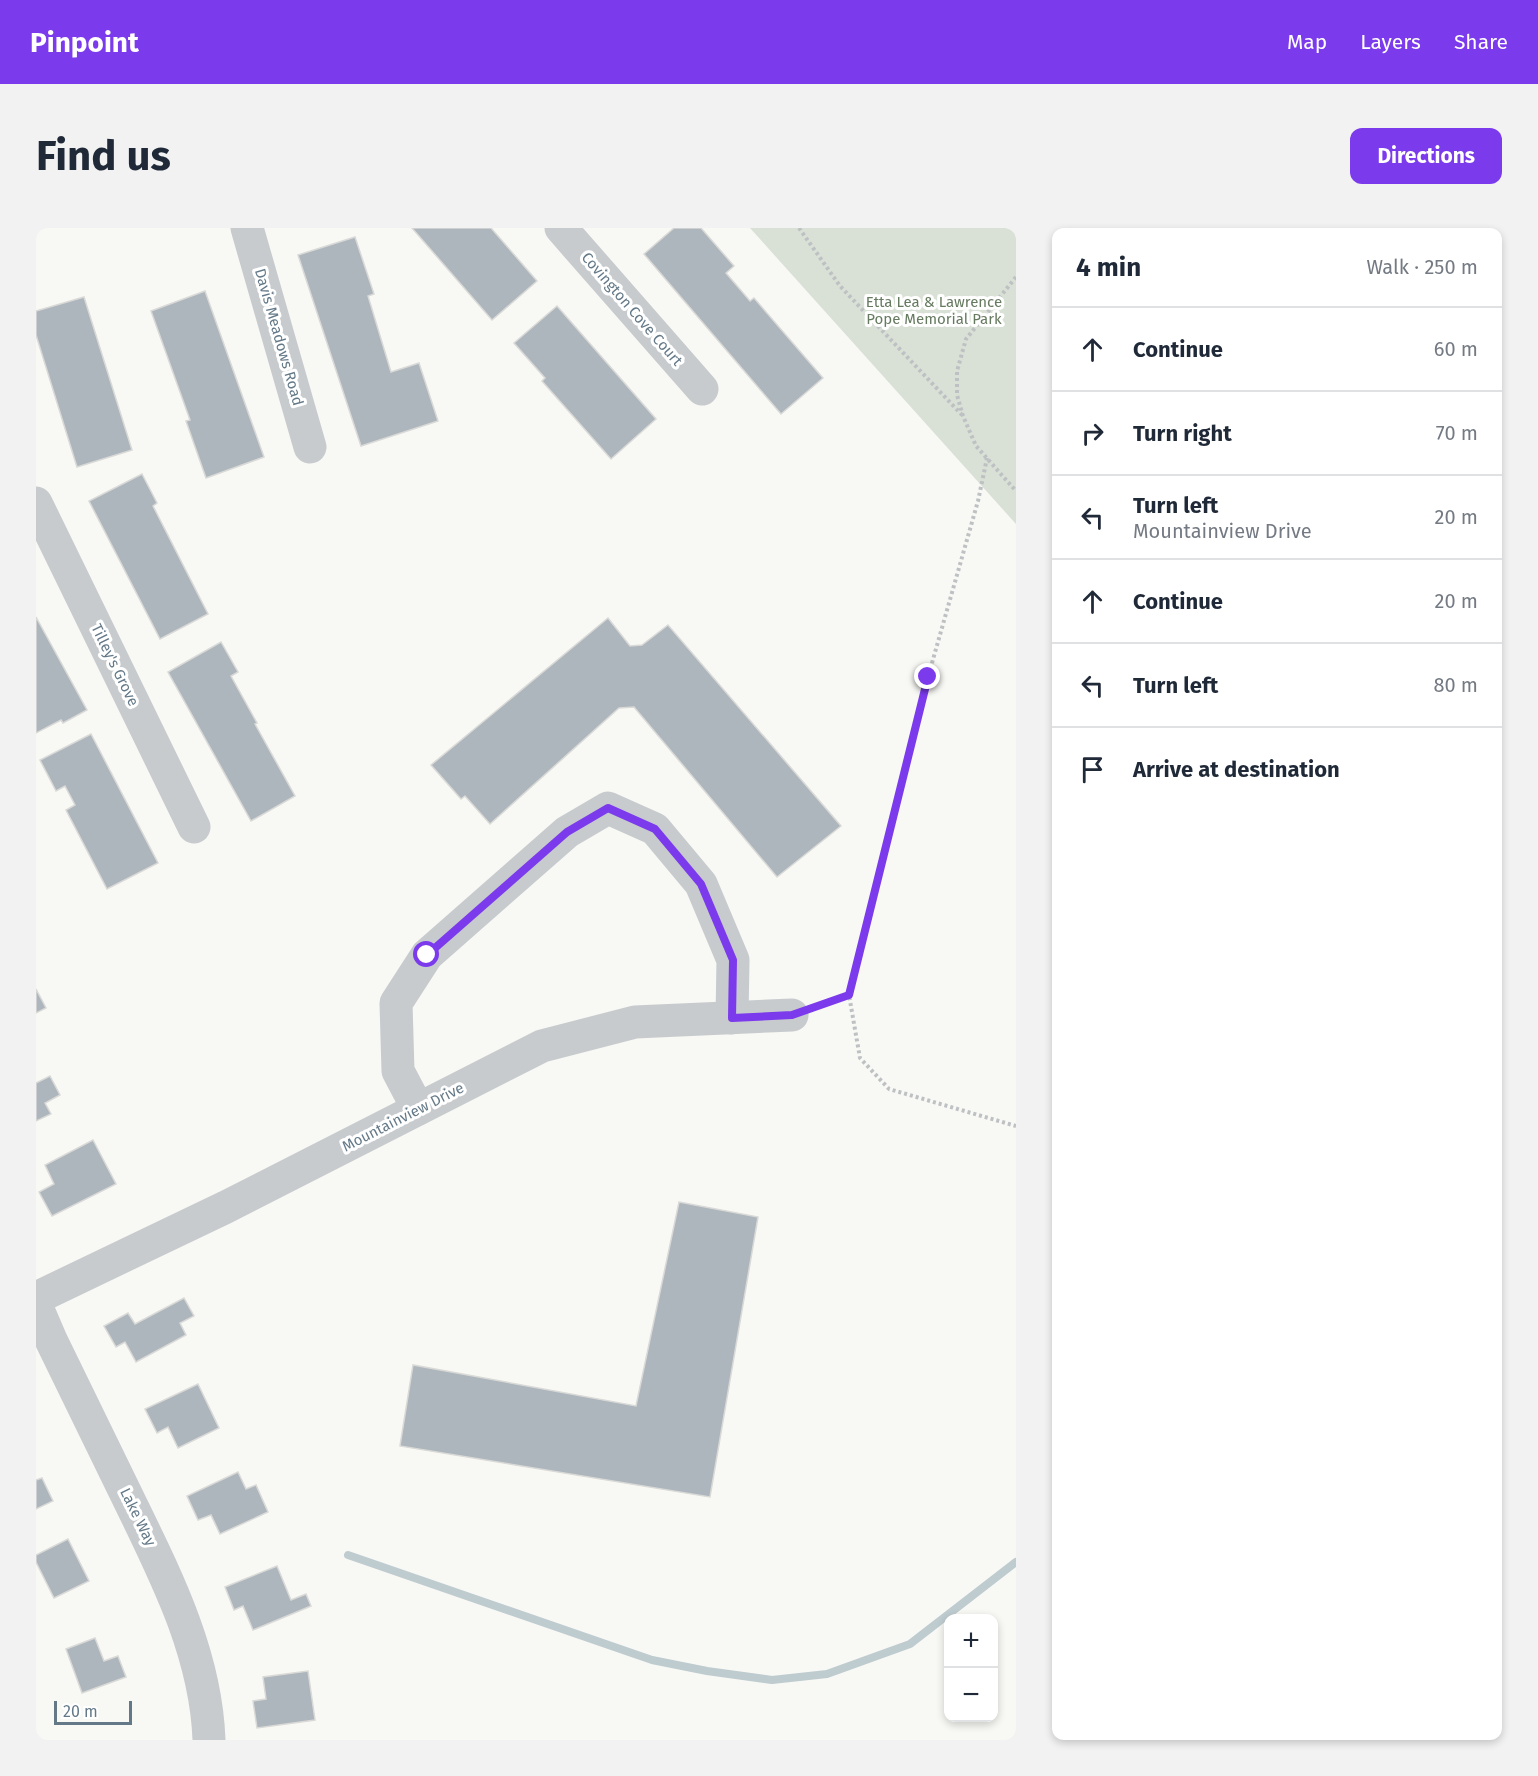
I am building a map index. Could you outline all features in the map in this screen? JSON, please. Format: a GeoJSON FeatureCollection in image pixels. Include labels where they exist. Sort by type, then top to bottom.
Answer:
{"type":"FeatureCollection","features":[{"type":"Feature","properties":{"kind":"street","name":"Davis Meadows Road"},"geometry":{"type":"LineString","coordinates":[[248,228],[310,447]]}},
{"type":"Feature","properties":{"kind":"street","name":"Covington Cove Court"},"geometry":{"type":"LineString","coordinates":[[561,228],[702,389]]}},
{"type":"Feature","properties":{"kind":"street","name":"Tilley's Grove"},"geometry":{"type":"LineString","coordinates":[[36,503],[194,827]]}},
{"type":"Feature","properties":{"kind":"street"},"geometry":{"type":"LineString","coordinates":[[418,1109],[398,1071],[396,1003],[427,955],[567,832],[608,808],[655,829],[701,884],[733,960],[732,1018]]}},
{"type":"Feature","properties":{"kind":"street","name":"Mountainview Drive"},"geometry":{"type":"LineString","coordinates":[[36,1298],[226,1207],[542,1046],[635,1022],[792,1015]]}},
{"type":"Feature","properties":{"kind":"street","name":"Lake Way"},"geometry":{"type":"LineString","coordinates":[[36,1305],[158,1560],[184,1620],[201,1681],[208,1740]]}},
{"type":"Feature","properties":{"kind":"path"},"geometry":{"type":"LineString","coordinates":[[799,228],[840,286],[963,416]]}},
{"type":"Feature","properties":{"kind":"path"},"geometry":{"type":"LineString","coordinates":[[1016,277],[966,339],[957,371],[957,395],[976,446],[1016,491]]}},
{"type":"Feature","properties":{"kind":"path"},"geometry":{"type":"LineString","coordinates":[[987,458],[978,501],[928,677],[849,995],[860,1058],[888,1089],[1016,1126]]}},
{"type":"Feature","properties":{"kind":"path"},"geometry":{"type":"LineString","coordinates":[[792,1015],[849,995]]}},
{"type":"Feature","properties":{"kind":"green space","name":"Etta Lea & Lawrence Pope Memorial Park"},"geometry":{"type":"Polygon","coordinates":[[[750,228],[1016,228],[1016,524],[750,228]]]}},
{"type":"Feature","properties":{"kind":"building"},"geometry":{"type":"Polygon","coordinates":[[[412,228],[491,228],[537,281],[492,320],[412,228]]]}},
{"type":"Feature","properties":{"kind":"building"},"geometry":{"type":"Polygon","coordinates":[[[674,228],[701,228],[734,266],[726,273],[750,301],[754,298],[823,378],[781,414],[644,254],[674,228]]]}},
{"type":"Feature","properties":{"kind":"building"},"geometry":{"type":"Polygon","coordinates":[[[355,237],[374,294],[368,296],[391,372],[419,363],[438,421],[361,446],[298,255],[355,237]]]}},
{"type":"Feature","properties":{"kind":"building"},"geometry":{"type":"Polygon","coordinates":[[[205,291],[264,457],[206,478],[186,421],[190,420],[151,311],[205,291]]]}},
{"type":"Feature","properties":{"kind":"building"},"geometry":{"type":"Polygon","coordinates":[[[84,297],[132,450],[77,467],[36,335],[36,311],[84,297]]]}},
{"type":"Feature","properties":{"kind":"building"},"geometry":{"type":"Polygon","coordinates":[[[557,306],[656,419],[611,459],[542,381],[545,378],[514,343],[557,306]]]}},
{"type":"Feature","properties":{"kind":"building"},"geometry":{"type":"Polygon","coordinates":[[[142,474],[157,503],[153,506],[208,614],[160,639],[89,501],[142,474]]]}},
{"type":"Feature","properties":{"kind":"building"},"geometry":{"type":"Polygon","coordinates":[[[36,617],[87,710],[63,723],[61,720],[36,733],[36,617]]]}},
{"type":"Feature","properties":{"kind":"building"},"geometry":{"type":"Polygon","coordinates":[[[608,618],[630,646],[642,645],[668,625],[841,826],[777,877],[634,707],[619,708],[490,824],[465,796],[461,799],[431,765],[608,618]]]}},
{"type":"Feature","properties":{"kind":"building"},"geometry":{"type":"Polygon","coordinates":[[[221,642],[238,672],[231,676],[295,796],[251,821],[168,672],[221,642]]]}},
{"type":"Feature","properties":{"kind":"building"},"geometry":{"type":"Polygon","coordinates":[[[91,734],[158,863],[107,889],[66,810],[75,805],[65,786],[56,791],[40,760],[91,734]]]}},
{"type":"Feature","properties":{"kind":"building"},"geometry":{"type":"Polygon","coordinates":[[[36,989],[46,1008],[36,1013],[36,989]]]}},
{"type":"Feature","properties":{"kind":"building"},"geometry":{"type":"Polygon","coordinates":[[[50,1076],[60,1095],[45,1103],[51,1114],[36,1121],[36,1083],[50,1076]]]}},
{"type":"Feature","properties":{"kind":"building"},"geometry":{"type":"Polygon","coordinates":[[[93,1140],[116,1184],[52,1216],[39,1192],[54,1184],[45,1165],[93,1140]]]}},
{"type":"Feature","properties":{"kind":"building"},"geometry":{"type":"Polygon","coordinates":[[[679,1202],[758,1217],[710,1497],[400,1446],[413,1365],[636,1406],[679,1202]]]}},
{"type":"Feature","properties":{"kind":"building"},"geometry":{"type":"Polygon","coordinates":[[[184,1298],[194,1316],[180,1323],[186,1335],[136,1362],[125,1342],[116,1347],[104,1326],[128,1313],[135,1324],[184,1298]]]}},
{"type":"Feature","properties":{"kind":"building"},"geometry":{"type":"Polygon","coordinates":[[[198,1384],[219,1428],[178,1448],[168,1427],[157,1433],[145,1409],[198,1384]]]}},
{"type":"Feature","properties":{"kind":"building"},"geometry":{"type":"Polygon","coordinates":[[[238,1472],[246,1489],[256,1485],[268,1512],[220,1534],[211,1515],[198,1520],[187,1496],[238,1472]]]}},
{"type":"Feature","properties":{"kind":"building"},"geometry":{"type":"Polygon","coordinates":[[[42,1478],[53,1501],[36,1509],[36,1480],[42,1478]]]}},
{"type":"Feature","properties":{"kind":"building"},"geometry":{"type":"Polygon","coordinates":[[[68,1539],[89,1581],[54,1598],[36,1562],[36,1555],[68,1539]]]}},
{"type":"Feature","properties":{"kind":"building"},"geometry":{"type":"Polygon","coordinates":[[[277,1566],[291,1600],[306,1594],[311,1606],[253,1630],[243,1606],[234,1610],[225,1587],[277,1566]]]}},
{"type":"Feature","properties":{"kind":"building"},"geometry":{"type":"Polygon","coordinates":[[[95,1638],[104,1661],[118,1656],[126,1677],[82,1693],[66,1649],[95,1638]]]}},
{"type":"Feature","properties":{"kind":"building"},"geometry":{"type":"Polygon","coordinates":[[[308,1671],[315,1720],[257,1728],[253,1701],[266,1699],[263,1677],[308,1671]]]}},
{"type":"Feature","properties":{"kind":"waterway"},"geometry":{"type":"LineString","coordinates":[[348,1555],[652,1660],[707,1671],[772,1680],[827,1674],[910,1644],[1016,1562]]}},
{"type":"Feature","properties":{"kind":"route"},"geometry":{"type":"LineString","coordinates":[[427,955],[567,832],[608,808],[655,829],[701,884],[733,960],[732,1018],[792,1015],[849,995],[928,677]]}}]}
